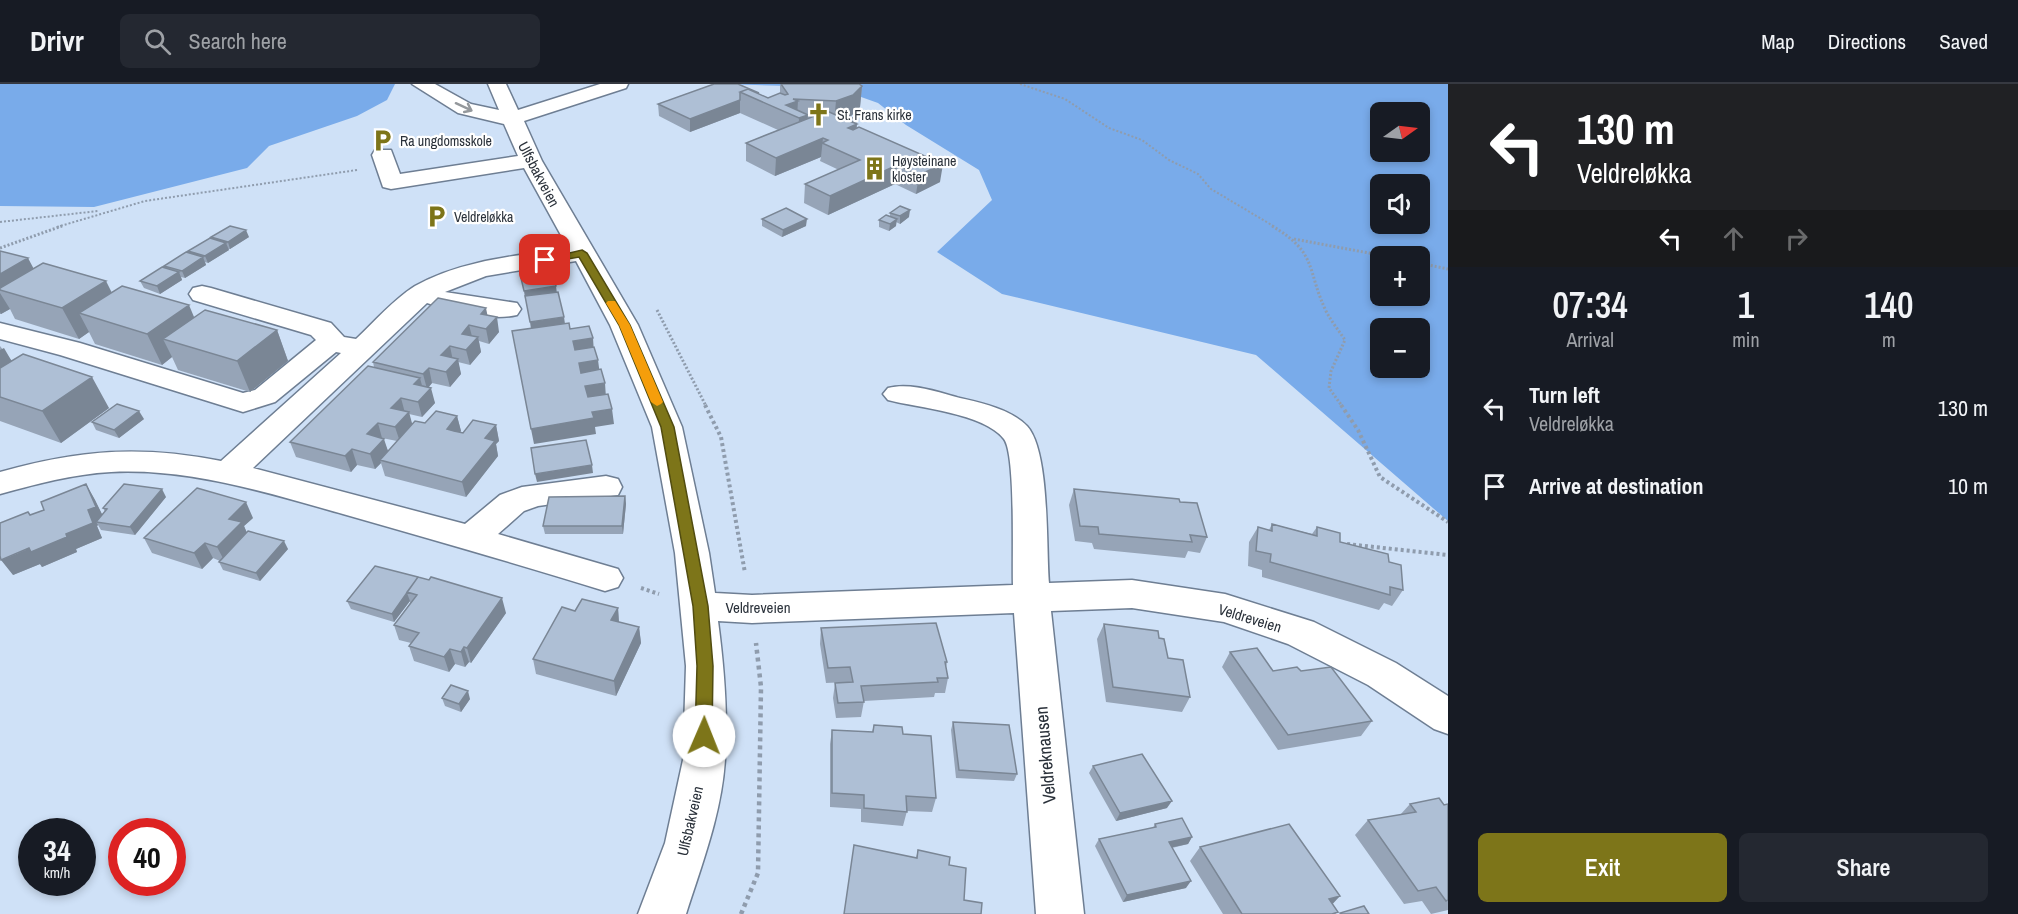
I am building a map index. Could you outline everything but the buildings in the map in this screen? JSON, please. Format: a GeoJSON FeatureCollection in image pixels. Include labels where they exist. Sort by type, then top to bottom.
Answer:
{"type":"FeatureCollection","features":[{"type":"Feature","properties":{"kind":"street"},"geometry":{"type":"LineString","coordinates":[[421,84],[473,111],[512,119],[619,84]]}},
{"type":"Feature","properties":{"kind":"street","name":"Ulfsbakveien"},"geometry":{"type":"LineString","coordinates":[[497,84],[531,161],[624,325],[667,427],[700,606],[705,666],[704,759],[687,843],[662,914]]}},
{"type":"Feature","properties":{"kind":"street"},"geometry":{"type":"LineString","coordinates":[[385,161],[392,182],[531,161]]}},
{"type":"Feature","properties":{"kind":"street"},"geometry":{"type":"LineString","coordinates":[[228,472],[422,293],[456,277],[483,269],[582,253]]}},
{"type":"Feature","properties":{"kind":"street"},"geometry":{"type":"LineString","coordinates":[[422,293],[453,303],[508,309]]}},
{"type":"Feature","properties":{"kind":"street"},"geometry":{"type":"LineString","coordinates":[[202,294],[321,329],[335,343],[363,349]]}},
{"type":"Feature","properties":{"kind":"street"},"geometry":{"type":"LineString","coordinates":[[0,331],[69,349],[243,403],[265,396],[320,349],[335,343]]}},
{"type":"Feature","properties":{"kind":"street"},"geometry":{"type":"LineString","coordinates":[[898,394],[973,411],[1009,426],[1019,436],[1025,464],[1031,597]]}},
{"type":"Feature","properties":{"kind":"street"},"geometry":{"type":"LineString","coordinates":[[0,483],[79,463],[172,463],[228,472],[472,537],[605,578]]}},
{"type":"Feature","properties":{"kind":"street"},"geometry":{"type":"LineString","coordinates":[[472,537],[512,502],[534,495],[606,487]]}},
{"type":"Feature","properties":{"kind":"street","name":"Veldreveien"},"geometry":{"type":"LineString","coordinates":[[700,606],[752,609],[1132,594],[1225,608],[1300,633],[1382,674],[1448,717]]}},
{"type":"Feature","properties":{"kind":"street","name":"Veldreknausen"},"geometry":{"type":"LineString","coordinates":[[1031,597],[1060,914]]}},
{"type":"Feature","properties":{"kind":"path"},"geometry":{"type":"LineString","coordinates":[[1020,84],[1065,99],[1109,128],[1142,140],[1169,160],[1198,174],[1211,189],[1293,238],[1370,253]]}},
{"type":"Feature","properties":{"kind":"path"},"geometry":{"type":"LineString","coordinates":[[0,222],[110,210],[180,195],[385,161]]}},
{"type":"Feature","properties":{"kind":"path"},"geometry":{"type":"LineString","coordinates":[[0,248],[110,210]]}},
{"type":"Feature","properties":{"kind":"path"},"geometry":{"type":"LineString","coordinates":[[1293,238],[1306,254],[1326,313],[1345,340],[1331,371],[1329,388],[1359,430],[1380,477],[1448,522]]}},
{"type":"Feature","properties":{"kind":"path"},"geometry":{"type":"LineString","coordinates":[[1430,265],[1448,269]]}},
{"type":"Feature","properties":{"kind":"path"},"geometry":{"type":"LineString","coordinates":[[1341,544],[1448,555]]}},
{"type":"Feature","properties":{"kind":"path"},"geometry":{"type":"LineString","coordinates":[[605,578],[700,606]]}},
{"type":"Feature","properties":{"kind":"shaded area"},"geometry":{"type":"Polygon","coordinates":[[[0,84],[395,84],[387,100],[357,116],[269,146],[247,168],[94,207],[0,206],[0,84]]]}},
{"type":"Feature","properties":{"kind":"shaded area"},"geometry":{"type":"Polygon","coordinates":[[[719,84],[1448,84],[1448,521],[1256,355],[1002,294],[937,252],[992,200],[979,170],[906,125],[878,103],[833,87],[719,84]]]}},
{"type":"Feature","properties":{"kind":"slow traffic"},"geometry":{"type":"LineString","coordinates":[[612,303],[624,325],[657,402]]}},
{"type":"Feature","properties":{"kind":"place","name":"St. Frans kirke"},"geometry":{"type":"Point","coordinates":[819,115]}},
{"type":"Feature","properties":{"kind":"place","name":"Ra ungdomsskole"},"geometry":{"type":"Point","coordinates":[382,141]}},
{"type":"Feature","properties":{"kind":"place","name":"Høysteinane kloster"},"geometry":{"type":"Point","coordinates":[874,169]}},
{"type":"Feature","properties":{"kind":"place","name":"Veldreløkka"},"geometry":{"type":"Point","coordinates":[436,217]}},
{"type":"Feature","properties":{"kind":"route"},"geometry":{"type":"LineString","coordinates":[[545,260],[582,253],[624,325],[667,427],[700,606],[705,666],[704,736]]}}]}
